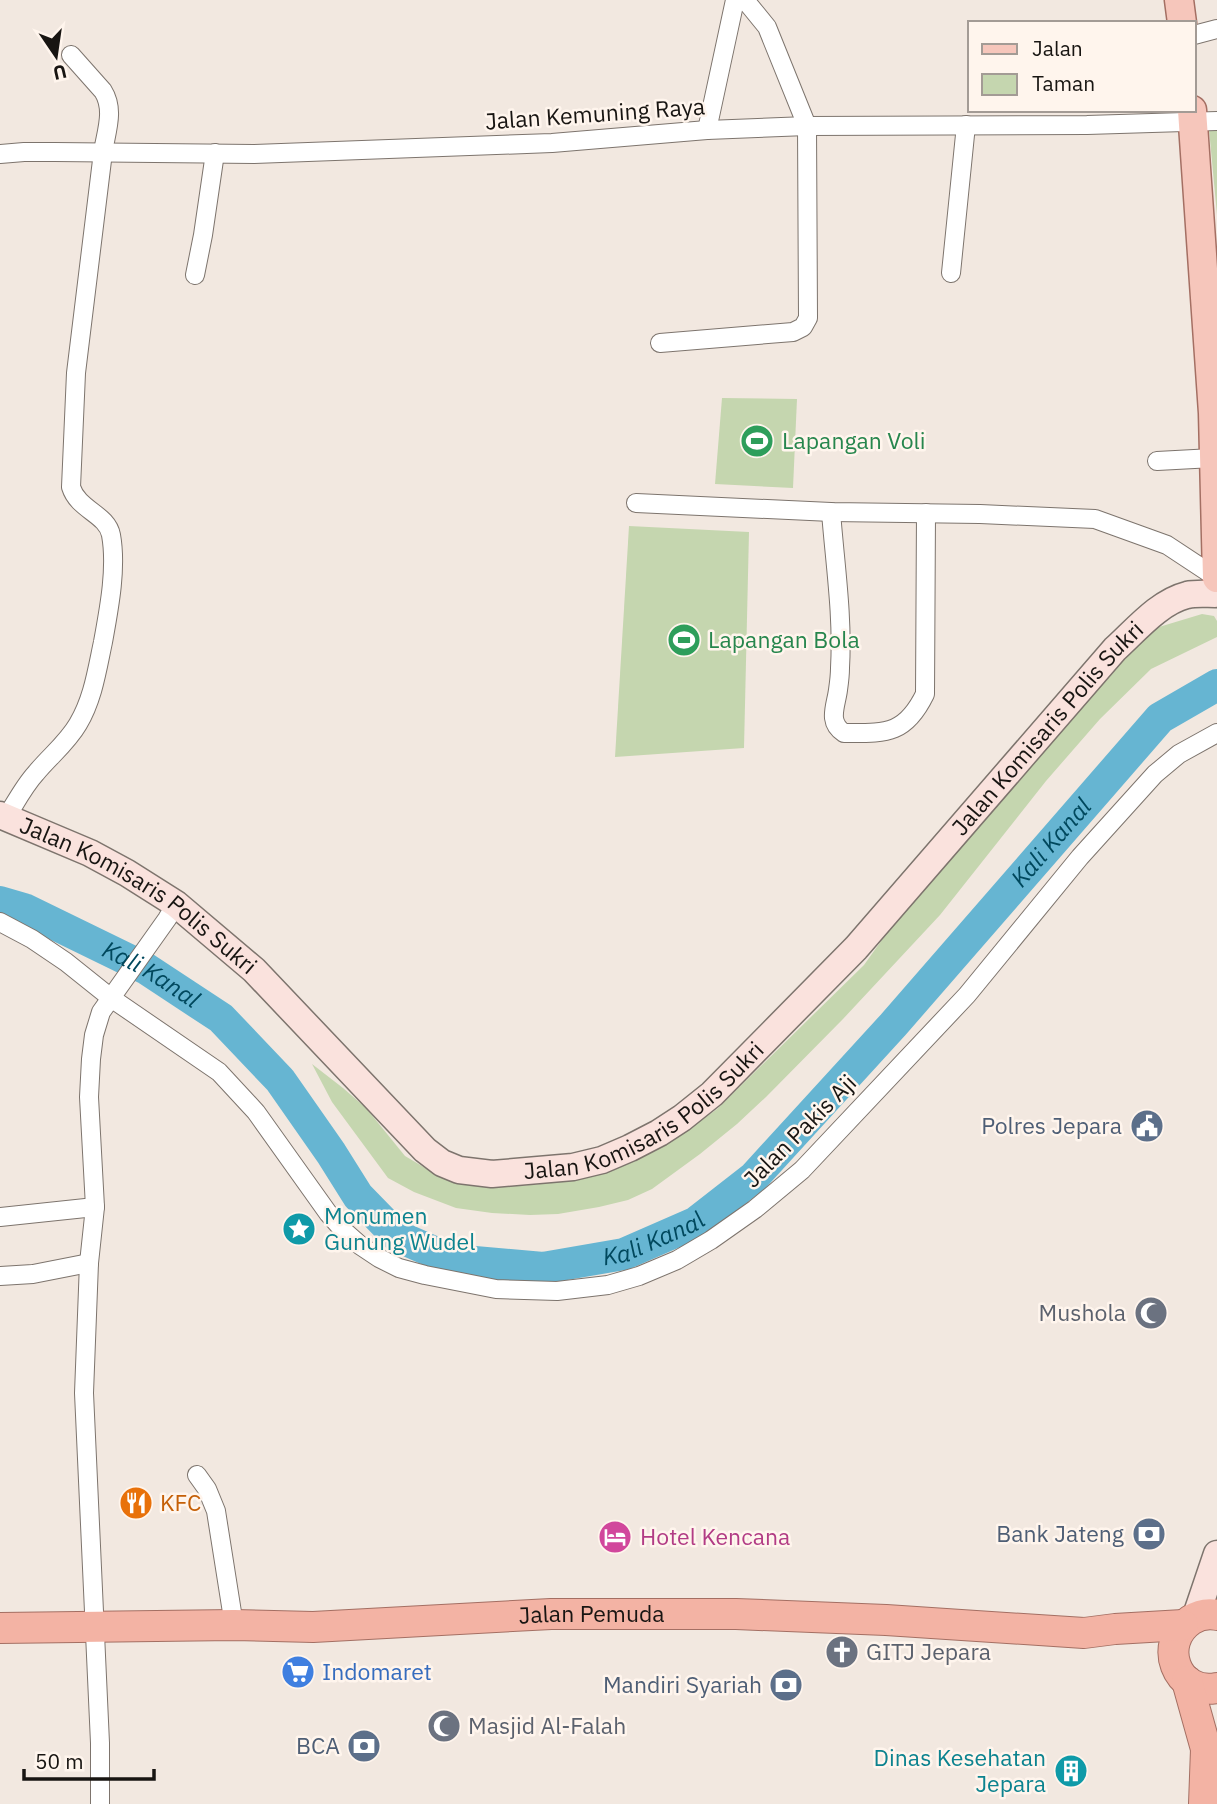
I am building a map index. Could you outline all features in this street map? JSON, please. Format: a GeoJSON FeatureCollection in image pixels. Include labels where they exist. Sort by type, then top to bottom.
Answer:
{"type":"FeatureCollection","features":[{"type":"Feature","properties":{"kind":"highway","name":"Jalan Pemuda"},"geometry":{"type":"LineString","coordinates":[[0,1628],[234,1625],[313,1627],[551,1614],[723,1614],[886,1620],[1084,1633],[1199,1619]]}},
{"type":"Feature","properties":{"kind":"highway"},"geometry":{"type":"LineString","coordinates":[[1199,1619],[1175,1638],[1172,1653],[1212,1738],[1204,1804]]}},
{"type":"Feature","properties":{"kind":"highway"},"geometry":{"type":"LineString","coordinates":[[1084,1633],[1172,1653]]}},
{"type":"Feature","properties":{"kind":"highway"},"geometry":{"type":"LineString","coordinates":[[1187,1681],[1199,1687],[1217,1688]]}},
{"type":"Feature","properties":{"kind":"main road"},"geometry":{"type":"LineString","coordinates":[[1179,0],[1182,21]]}},
{"type":"Feature","properties":{"kind":"main road"},"geometry":{"type":"LineString","coordinates":[[1201,117],[1213,353],[1217,585]]}},
{"type":"Feature","properties":{"kind":"main road","name":"Jalan Komisaris Polis Sukri"},"geometry":{"type":"LineString","coordinates":[[3,816],[90,853],[127,873],[172,912],[254,970],[425,1150],[442,1163],[459,1170],[492,1174],[573,1167],[630,1149],[659,1133],[712,1094],[856,948],[1115,649],[1174,601],[1217,585]]}},
{"type":"Feature","properties":{"kind":"main road"},"geometry":{"type":"LineString","coordinates":[[1199,1619],[1217,1549]]}},
{"type":"Feature","properties":{"kind":"street"},"geometry":{"type":"LineString","coordinates":[[707,130],[735,0]]}},
{"type":"Feature","properties":{"kind":"street"},"geometry":{"type":"LineString","coordinates":[[660,343],[793,332],[803,327],[808,318],[807,126],[767,27],[745,0]]}},
{"type":"Feature","properties":{"kind":"street"},"geometry":{"type":"LineString","coordinates":[[1196,34],[1217,29]]}},
{"type":"Feature","properties":{"kind":"street"},"geometry":{"type":"LineString","coordinates":[[3,816],[36,773],[71,735],[85,711],[94,686],[111,597],[111,533],[106,523],[80,503],[71,487],[76,373],[109,118],[107,97],[71,55]]}},
{"type":"Feature","properties":{"kind":"street","name":"Jalan Kemuning Raya"},"geometry":{"type":"LineString","coordinates":[[0,154],[254,154],[552,143],[707,130],[807,126],[1087,125],[1201,117]]}},
{"type":"Feature","properties":{"kind":"street"},"geometry":{"type":"LineString","coordinates":[[951,273],[966,125]]}},
{"type":"Feature","properties":{"kind":"street"},"geometry":{"type":"LineString","coordinates":[[195,275],[215,153]]}},
{"type":"Feature","properties":{"kind":"street"},"geometry":{"type":"LineString","coordinates":[[1157,461],[1215,474]]}},
{"type":"Feature","properties":{"kind":"street"},"geometry":{"type":"LineString","coordinates":[[636,503],[831,512],[1095,519],[1167,545],[1217,585]]}},
{"type":"Feature","properties":{"kind":"street"},"geometry":{"type":"LineString","coordinates":[[831,512],[840,618],[840,667],[833,713],[835,725],[844,733],[876,733],[895,728],[907,722],[916,712],[925,694],[926,513]]}},
{"type":"Feature","properties":{"kind":"street","name":"Jalan Pakis Aji"},"geometry":{"type":"LineString","coordinates":[[0,922],[66,962],[111,998],[219,1072],[256,1112],[328,1213],[360,1246],[379,1258],[425,1276],[496,1289],[557,1291],[608,1285],[652,1271],[711,1240],[755,1209],[802,1170],[967,995],[1080,857],[1155,774],[1178,754],[1217,733]]}},
{"type":"Feature","properties":{"kind":"street"},"geometry":{"type":"LineString","coordinates":[[100,1804],[100,1743],[85,1392],[89,1263],[95,1207],[89,1097],[90,1059],[101,1012],[172,912]]}},
{"type":"Feature","properties":{"kind":"street"},"geometry":{"type":"LineString","coordinates":[[0,1217],[95,1207]]}},
{"type":"Feature","properties":{"kind":"street"},"geometry":{"type":"LineString","coordinates":[[0,1276],[33,1274],[89,1263]]}},
{"type":"Feature","properties":{"kind":"street"},"geometry":{"type":"LineString","coordinates":[[197,1475],[207,1489],[216,1511],[234,1625]]}},
{"type":"Feature","properties":{"kind":"green space"},"geometry":{"type":"Polygon","coordinates":[[[1217,125],[1217,215],[1209,129],[1217,125]]]}},
{"type":"Feature","properties":{"kind":"green space","name":"Lapangan Voli"},"geometry":{"type":"Polygon","coordinates":[[[722,398],[797,399],[793,488],[715,484],[722,398]]]}},
{"type":"Feature","properties":{"kind":"green space","name":"Lapangan Bola"},"geometry":{"type":"Polygon","coordinates":[[[629,526],[749,532],[744,748],[615,757],[629,526]]]}},
{"type":"Feature","properties":{"kind":"green space"},"geometry":{"type":"Polygon","coordinates":[[[1202,614],[1214,616],[1217,621],[1217,637],[1151,669],[1100,719],[1046,781],[940,915],[843,1019],[737,1124],[652,1189],[628,1200],[558,1214],[492,1213],[456,1208],[414,1192],[388,1178],[332,1102],[312,1064],[366,1108],[405,1156],[444,1176],[481,1185],[519,1186],[598,1175],[655,1151],[717,1109],[864,965],[909,902],[1063,724],[1107,680],[1141,640],[1159,627],[1202,614]]]}},
{"type":"Feature","properties":{"kind":"waterway","name":"Kali Kanal"},"geometry":{"type":"LineString","coordinates":[[0,902],[24,909],[145,968],[221,1018],[280,1080],[358,1196],[397,1236],[452,1260],[543,1268],[624,1254],[695,1223],[754,1177],[893,1025],[1160,718],[1217,685]]}},
{"type":"Feature","properties":{"kind":"place","name":"Lapangan Voli"},"geometry":{"type":"Point","coordinates":[757,441]}},
{"type":"Feature","properties":{"kind":"place","name":"Lapangan Bola"},"geometry":{"type":"Point","coordinates":[684,640]}},
{"type":"Feature","properties":{"kind":"place","name":"Polres Jepara"},"geometry":{"type":"Point","coordinates":[1147,1126]}},
{"type":"Feature","properties":{"kind":"place","name":"Monumen Gunung Wudel"},"geometry":{"type":"Point","coordinates":[299,1229]}},
{"type":"Feature","properties":{"kind":"place","name":"Mushola"},"geometry":{"type":"Point","coordinates":[1151,1313]}},
{"type":"Feature","properties":{"kind":"place","name":"KFC"},"geometry":{"type":"Point","coordinates":[136,1503]}},
{"type":"Feature","properties":{"kind":"place","name":"Bank Jateng"},"geometry":{"type":"Point","coordinates":[1149,1534]}},
{"type":"Feature","properties":{"kind":"place","name":"Hotel Kencana"},"geometry":{"type":"Point","coordinates":[615,1537]}},
{"type":"Feature","properties":{"kind":"place","name":"GITJ Jepara"},"geometry":{"type":"Point","coordinates":[842,1652]}},
{"type":"Feature","properties":{"kind":"place","name":"Indomaret"},"geometry":{"type":"Point","coordinates":[298,1672]}},
{"type":"Feature","properties":{"kind":"place","name":"Mandiri Syariah"},"geometry":{"type":"Point","coordinates":[786,1685]}},
{"type":"Feature","properties":{"kind":"place","name":"Masjid Al-Falah"},"geometry":{"type":"Point","coordinates":[444,1726]}},
{"type":"Feature","properties":{"kind":"place","name":"BCA"},"geometry":{"type":"Point","coordinates":[364,1746]}},
{"type":"Feature","properties":{"kind":"place","name":"Dinas Kesehatan Jepara"},"geometry":{"type":"Point","coordinates":[1071,1771]}}]}
